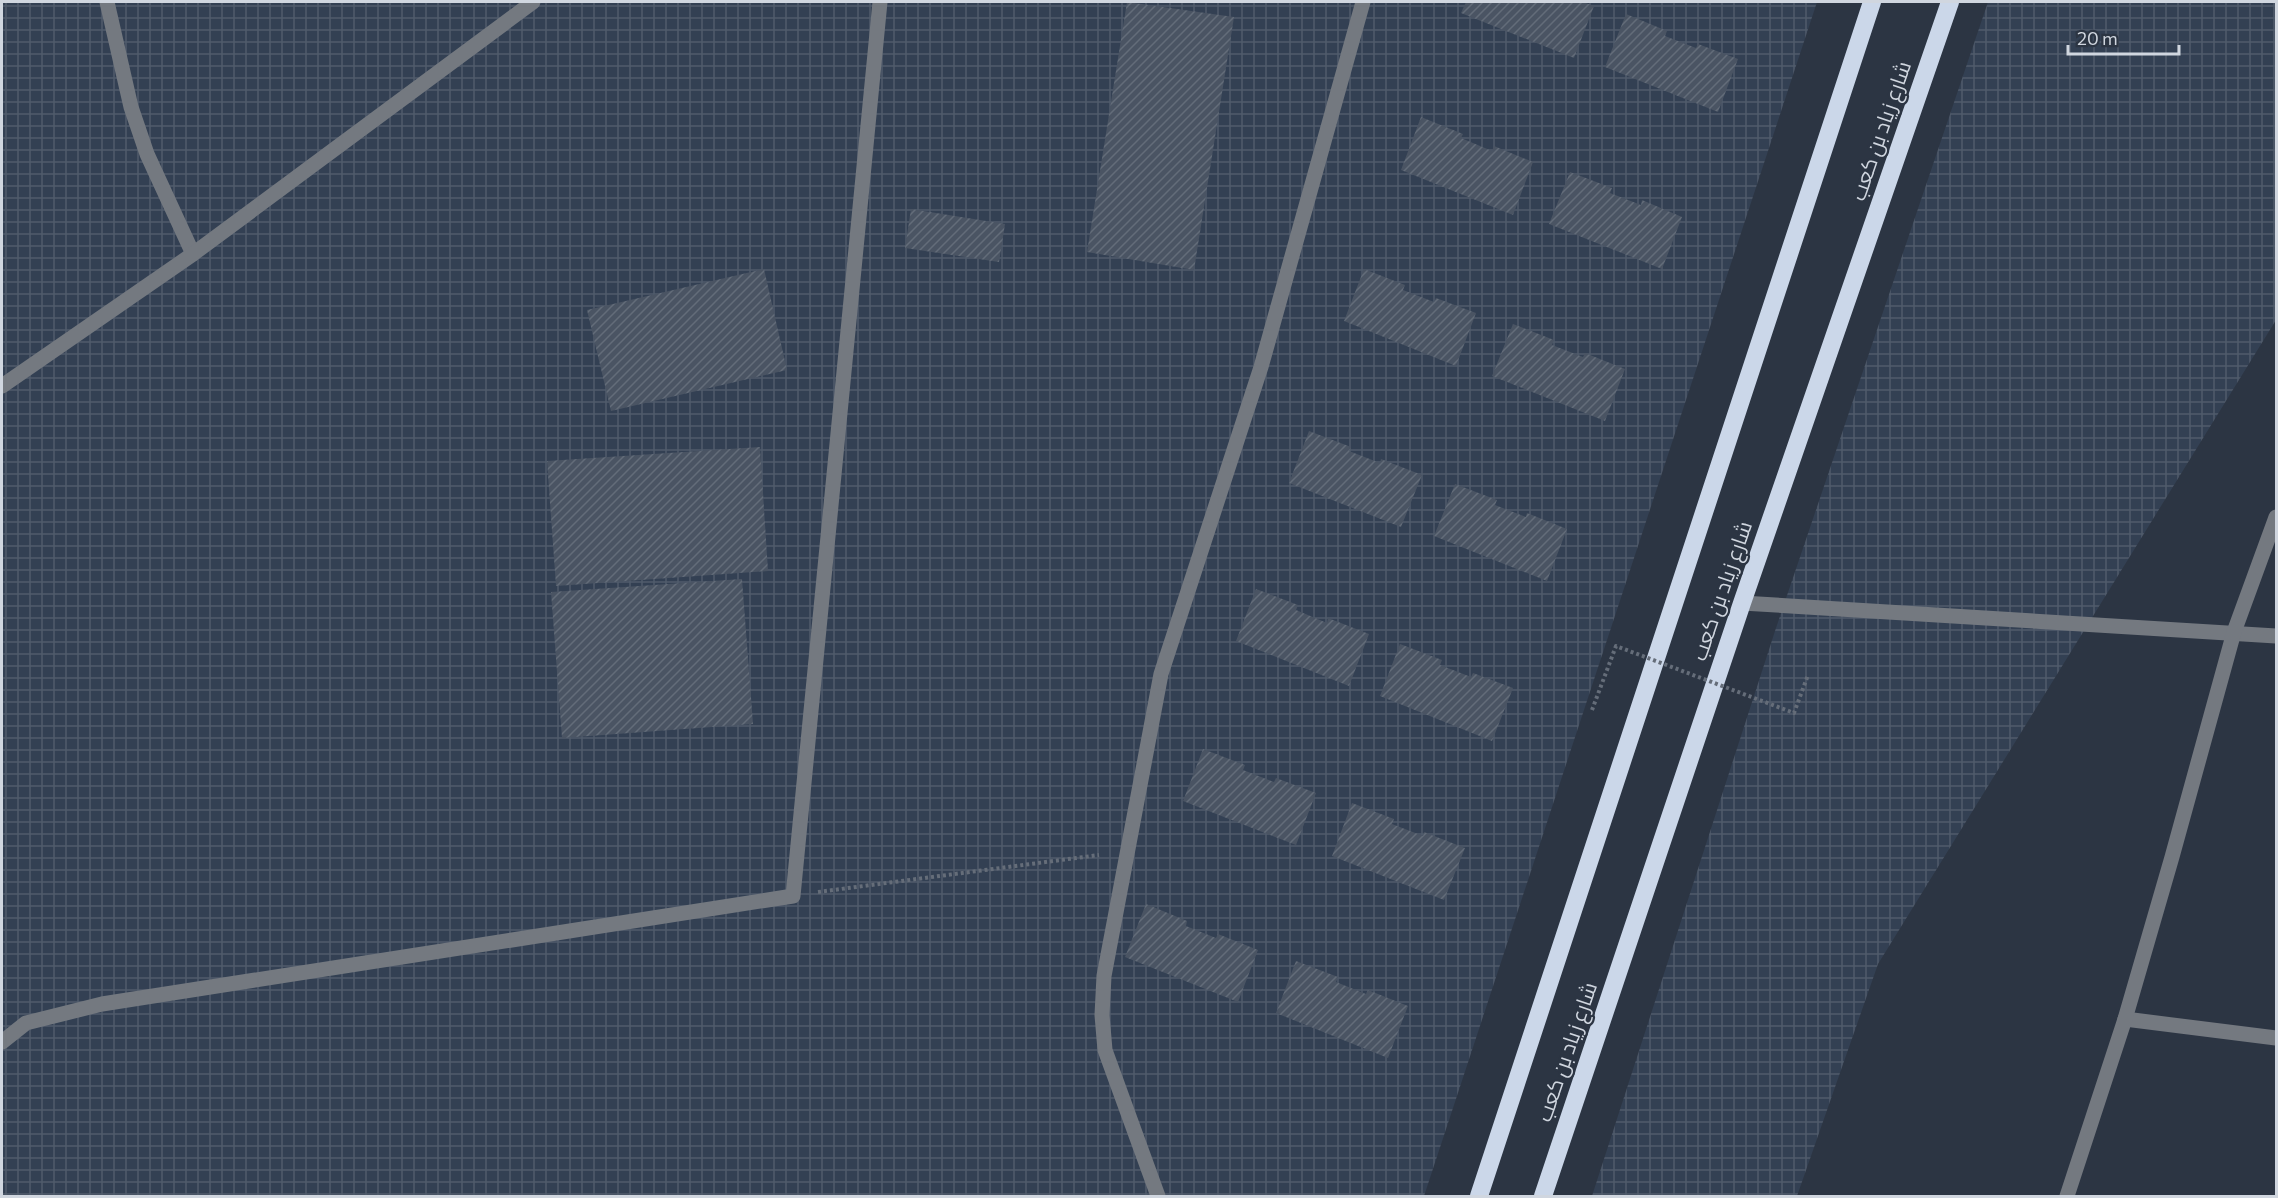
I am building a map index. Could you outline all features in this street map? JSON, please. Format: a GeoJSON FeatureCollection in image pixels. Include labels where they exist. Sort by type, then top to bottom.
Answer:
{"type":"FeatureCollection","features":[{"type":"Feature","properties":{"kind":"highway","name":"شارع زياد بن كعب"},"geometry":{"type":"LineString","coordinates":[[1543,1197],[1742,603],[1950,2]]}},
{"type":"Feature","properties":{"kind":"highway","name":"شارع زياد بن كعب"},"geometry":{"type":"LineString","coordinates":[[1479,1197],[1869,4]]}},
{"type":"Feature","properties":{"kind":"street"},"geometry":{"type":"LineString","coordinates":[[107,2],[131,107],[147,154],[193,254]]}},
{"type":"Feature","properties":{"kind":"street"},"geometry":{"type":"LineString","coordinates":[[2,386],[193,254],[533,2]]}},
{"type":"Feature","properties":{"kind":"street"},"geometry":{"type":"LineString","coordinates":[[2,1042],[26,1023],[102,1004],[793,896],[880,2]]}},
{"type":"Feature","properties":{"kind":"street"},"geometry":{"type":"LineString","coordinates":[[1158,1197],[1105,1050],[1102,1015],[1104,976],[1161,674],[1261,367],[1363,2]]}},
{"type":"Feature","properties":{"kind":"street"},"geometry":{"type":"LineString","coordinates":[[2067,1197],[2125,1019],[2234,632],[2277,517]]}},
{"type":"Feature","properties":{"kind":"street"},"geometry":{"type":"LineString","coordinates":[[1742,603],[2277,636]]}},
{"type":"Feature","properties":{"kind":"street"},"geometry":{"type":"LineString","coordinates":[[2125,1019],[2277,1038]]}},
{"type":"Feature","properties":{"kind":"path"},"geometry":{"type":"LineString","coordinates":[[1592,710],[1616,646],[1794,713],[1808,675]]}},
{"type":"Feature","properties":{"kind":"path"},"geometry":{"type":"LineString","coordinates":[[793,896],[1128,851]]}},
{"type":"Feature","properties":{"kind":"shaded area"},"geometry":{"type":"Polygon","coordinates":[[[2,2],[1817,2],[1424,1196],[2,1196],[2,2]]]}},
{"type":"Feature","properties":{"kind":"shaded area"},"geometry":{"type":"Polygon","coordinates":[[[1988,2],[2276,2],[2276,320],[1878,964],[1797,1196],[1592,1196],[1776,628],[1988,2]]]}},
{"type":"Feature","properties":{"kind":"building"},"geometry":{"type":"Polygon","coordinates":[[[1127,2],[1234,17],[1194,270],[1087,252],[1127,2]]]}},
{"type":"Feature","properties":{"kind":"building"},"geometry":{"type":"Polygon","coordinates":[[[1466,2],[1583,2],[1594,6],[1574,58],[1461,13],[1466,2]]]}},
{"type":"Feature","properties":{"kind":"building"},"geometry":{"type":"Polygon","coordinates":[[[1626,14],[1667,31],[1665,36],[1696,48],[1698,44],[1738,59],[1718,112],[1605,67],[1626,14]]]}},
{"type":"Feature","properties":{"kind":"building"},"geometry":{"type":"Polygon","coordinates":[[[1421,117],[1463,134],[1461,138],[1492,151],[1494,146],[1533,162],[1513,215],[1401,170],[1421,117]]]}},
{"type":"Feature","properties":{"kind":"building"},"geometry":{"type":"Polygon","coordinates":[[[1570,172],[1612,188],[1610,193],[1641,205],[1642,200],[1682,217],[1662,269],[1549,224],[1570,172]]]}},
{"type":"Feature","properties":{"kind":"building"},"geometry":{"type":"Polygon","coordinates":[[[911,209],[1005,224],[999,262],[905,248],[911,209]]]}},
{"type":"Feature","properties":{"kind":"building"},"geometry":{"type":"Polygon","coordinates":[[[764,269],[787,370],[611,411],[587,310],[764,269]]]}},
{"type":"Feature","properties":{"kind":"building"},"geometry":{"type":"Polygon","coordinates":[[[1364,269],[1405,285],[1403,290],[1434,302],[1436,298],[1476,313],[1456,366],[1344,321],[1364,269]]]}},
{"type":"Feature","properties":{"kind":"building"},"geometry":{"type":"Polygon","coordinates":[[[1513,324],[1554,340],[1552,345],[1583,357],[1585,353],[1625,369],[1605,421],[1492,376],[1513,324]]]}},
{"type":"Feature","properties":{"kind":"building"},"geometry":{"type":"Polygon","coordinates":[[[1309,431],[1351,447],[1349,451],[1380,463],[1381,459],[1422,475],[1401,527],[1289,483],[1309,431]]]}},
{"type":"Feature","properties":{"kind":"building"},"geometry":{"type":"Polygon","coordinates":[[[760,447],[768,571],[556,586],[547,461],[760,447]]]}},
{"type":"Feature","properties":{"kind":"building"},"geometry":{"type":"Polygon","coordinates":[[[1455,484],[1497,500],[1495,505],[1526,517],[1527,513],[1567,529],[1547,581],[1434,536],[1455,484]]]}},
{"type":"Feature","properties":{"kind":"building"},"geometry":{"type":"Polygon","coordinates":[[[742,579],[753,724],[562,738],[551,592],[742,579]]]}},
{"type":"Feature","properties":{"kind":"building"},"geometry":{"type":"Polygon","coordinates":[[[1256,589],[1298,605],[1296,610],[1327,623],[1328,618],[1369,634],[1349,686],[1236,641],[1256,589]]]}},
{"type":"Feature","properties":{"kind":"building"},"geometry":{"type":"Polygon","coordinates":[[[1400,644],[1442,660],[1440,665],[1471,677],[1473,673],[1513,688],[1492,741],[1380,696],[1400,644]]]}},
{"type":"Feature","properties":{"kind":"building"},"geometry":{"type":"Polygon","coordinates":[[[1203,749],[1245,765],[1243,770],[1274,782],[1276,778],[1316,793],[1296,845],[1183,801],[1203,749]]]}},
{"type":"Feature","properties":{"kind":"building"},"geometry":{"type":"Polygon","coordinates":[[[1352,803],[1394,819],[1392,824],[1423,836],[1424,832],[1465,848],[1444,900],[1332,856],[1352,803]]]}},
{"type":"Feature","properties":{"kind":"building"},"geometry":{"type":"Polygon","coordinates":[[[1146,904],[1187,921],[1186,926],[1216,938],[1218,934],[1258,950],[1238,1002],[1125,957],[1146,904]]]}},
{"type":"Feature","properties":{"kind":"building"},"geometry":{"type":"Polygon","coordinates":[[[1296,961],[1338,977],[1336,982],[1366,994],[1368,990],[1408,1006],[1388,1058],[1276,1013],[1296,961]]]}}]}
